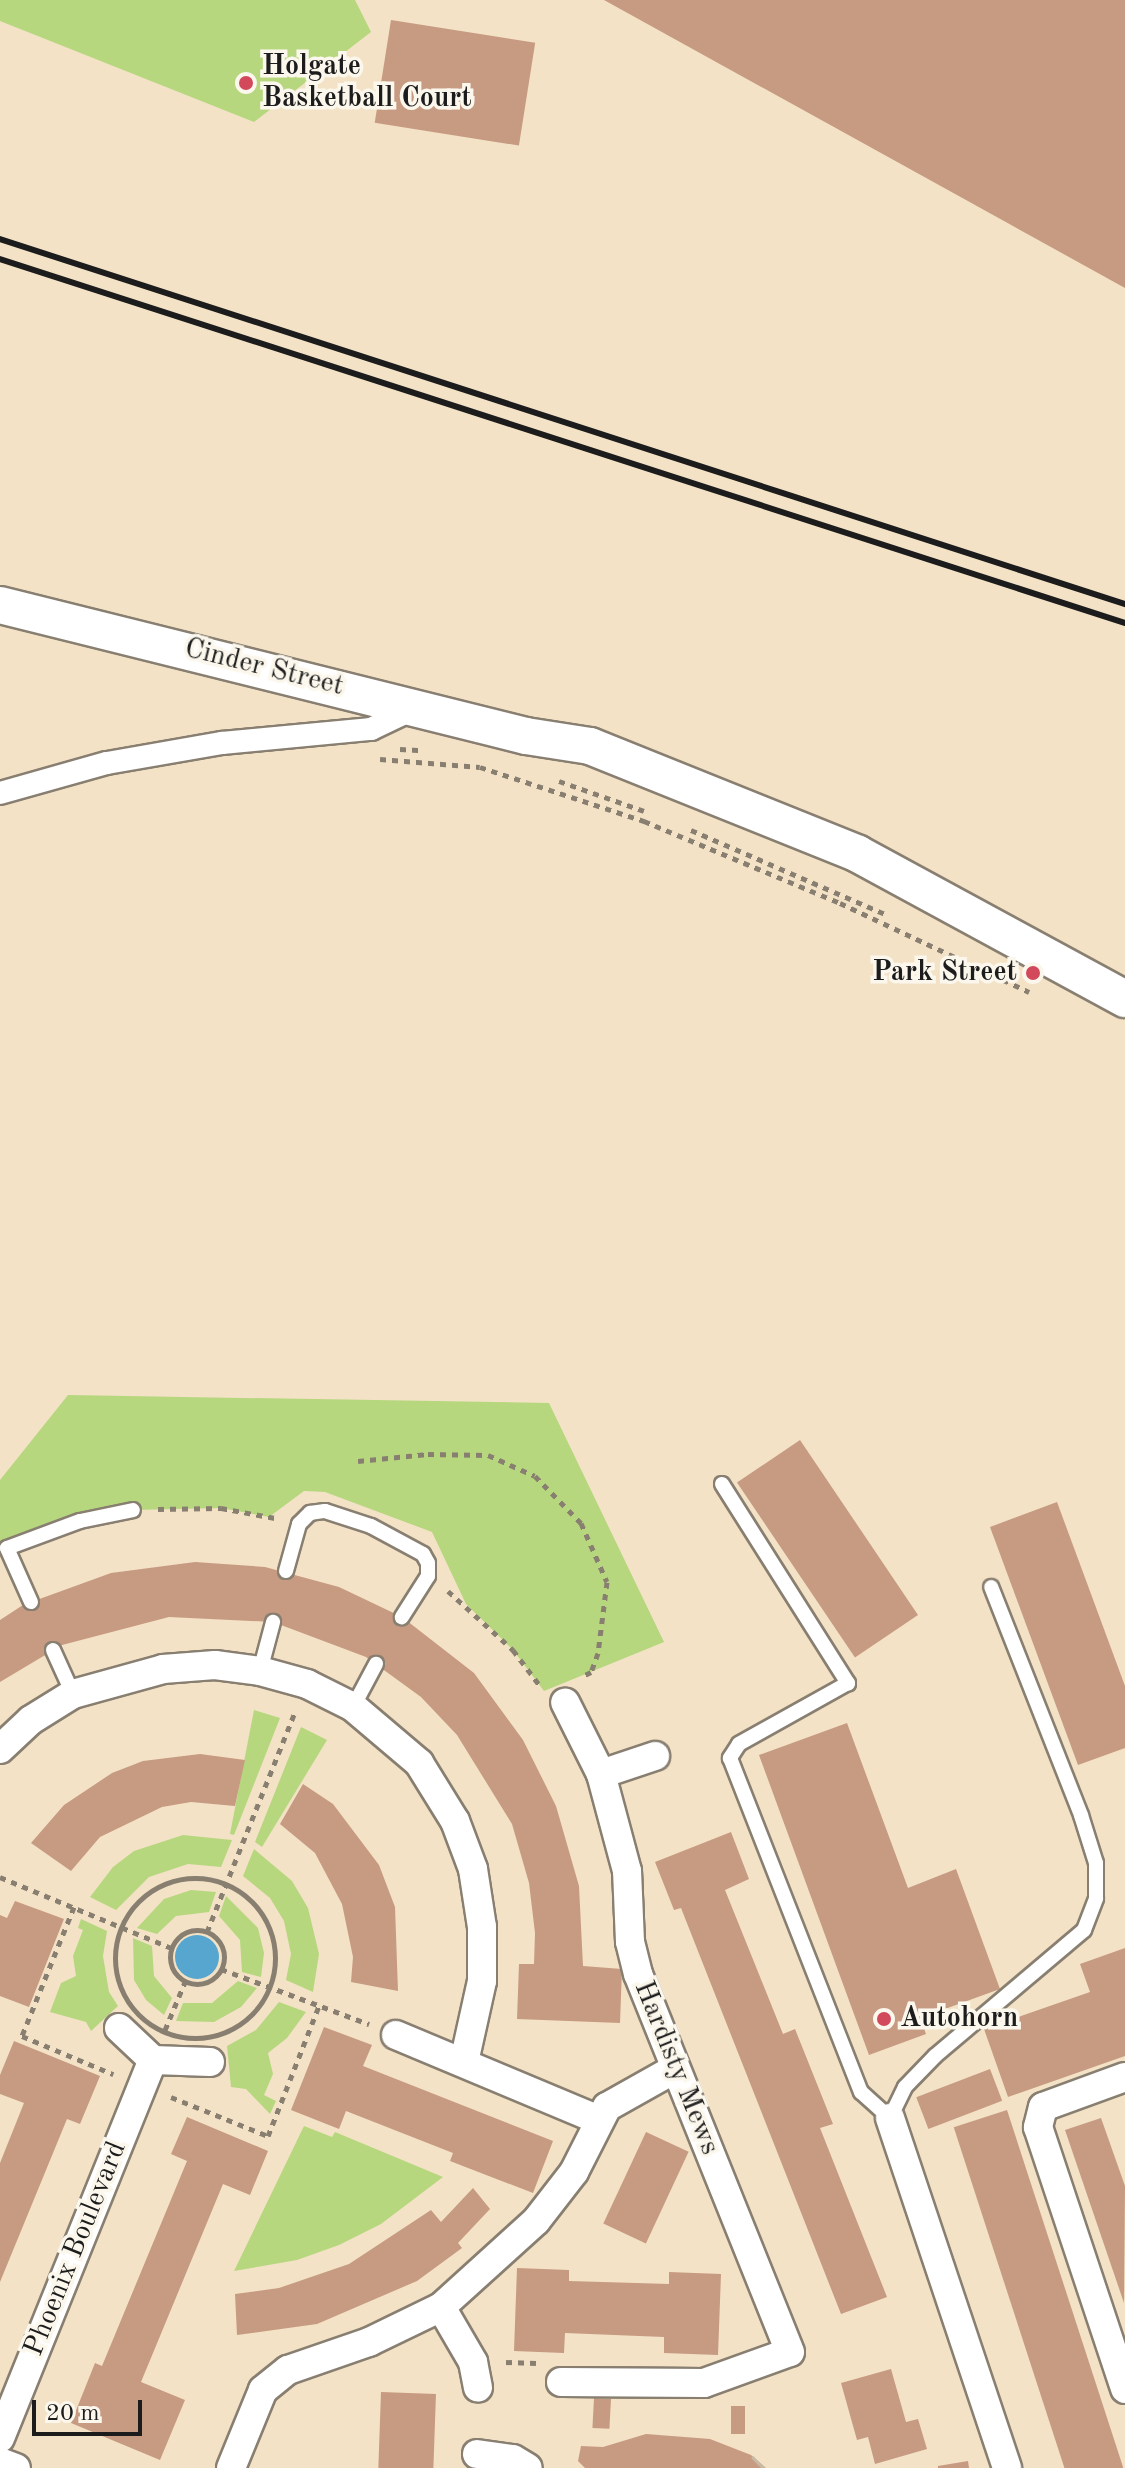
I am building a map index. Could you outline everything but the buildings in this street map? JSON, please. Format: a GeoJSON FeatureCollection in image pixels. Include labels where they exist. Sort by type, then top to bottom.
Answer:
{"type":"FeatureCollection","features":[{"type":"Feature","properties":{"kind":"street","name":"Cinder Street"},"geometry":{"type":"LineString","coordinates":[[0,605],[526,736],[590,746],[858,854],[917,910]]}},
{"type":"Feature","properties":{"kind":"street"},"geometry":{"type":"LineString","coordinates":[[0,793],[136,758],[222,743],[371,729],[418,707]]}},
{"type":"Feature","properties":{"kind":"street"},"geometry":{"type":"LineString","coordinates":[[917,910],[1125,999]]}},
{"type":"Feature","properties":{"kind":"street"},"geometry":{"type":"LineString","coordinates":[[0,1749],[31,1720],[73,1694],[163,1669],[215,1665],[260,1671],[307,1684],[353,1707],[419,1763],[455,1821],[473,1869],[482,1927],[482,1981],[464,2062]]}},
{"type":"Feature","properties":{"kind":"street","name":"Hardisty Mews"},"geometry":{"type":"LineString","coordinates":[[561,1695],[601,1774],[627,1871],[630,1942],[638,1974],[673,2070],[790,2352],[704,2383],[561,2382]]}},
{"type":"Feature","properties":{"kind":"street"},"geometry":{"type":"LineString","coordinates":[[601,1774],[655,1756]]}},
{"type":"Feature","properties":{"kind":"street"},"geometry":{"type":"LineString","coordinates":[[119,2028],[153,2060],[210,2062]]}},
{"type":"Feature","properties":{"kind":"street"},"geometry":{"type":"LineString","coordinates":[[396,2035],[599,2120]]}},
{"type":"Feature","properties":{"kind":"street","name":"Phoenix Boulevard"},"geometry":{"type":"LineString","coordinates":[[0,2438],[153,2060]]}},
{"type":"Feature","properties":{"kind":"street"},"geometry":{"type":"LineString","coordinates":[[231,2468],[263,2390],[288,2370],[369,2342],[441,2307],[536,2221],[574,2172],[599,2120],[618,2098],[673,2070]]}},
{"type":"Feature","properties":{"kind":"street"},"geometry":{"type":"LineString","coordinates":[[1125,2077],[1043,2107],[1038,2127],[1125,2389]]}},
{"type":"Feature","properties":{"kind":"street"},"geometry":{"type":"LineString","coordinates":[[890,2118],[1007,2468]]}},
{"type":"Feature","properties":{"kind":"street"},"geometry":{"type":"LineString","coordinates":[[441,2307],[475,2375]]}},
{"type":"Feature","properties":{"kind":"street"},"geometry":{"type":"LineString","coordinates":[[477,2454],[513,2459],[528,2468]]}},
{"type":"Feature","properties":{"kind":"street"},"geometry":{"type":"LineString","coordinates":[[0,2462],[16,2468]]}},
{"type":"Feature","properties":{"kind":"lane"},"geometry":{"type":"LineString","coordinates":[[722,1484],[848,1683],[739,1744],[730,1758],[861,2092],[890,2118],[905,2087],[935,2056],[1084,1930],[1096,1898],[1096,1863],[1081,1815],[991,1587]]}},
{"type":"Feature","properties":{"kind":"lane"},"geometry":{"type":"LineString","coordinates":[[31,1602],[7,1548],[55,1528],[133,1510]]}},
{"type":"Feature","properties":{"kind":"lane"},"geometry":{"type":"LineString","coordinates":[[286,1571],[299,1524],[310,1513],[325,1511],[371,1526],[423,1554],[428,1576],[402,1617]]}},
{"type":"Feature","properties":{"kind":"lane"},"geometry":{"type":"LineString","coordinates":[[260,1671],[273,1622]]}},
{"type":"Feature","properties":{"kind":"lane"},"geometry":{"type":"LineString","coordinates":[[53,1650],[73,1694]]}},
{"type":"Feature","properties":{"kind":"lane"},"geometry":{"type":"LineString","coordinates":[[353,1707],[376,1664]]}},
{"type":"Feature","properties":{"kind":"path"},"geometry":{"type":"LineString","coordinates":[[394,749],[435,750]]}},
{"type":"Feature","properties":{"kind":"path"},"geometry":{"type":"LineString","coordinates":[[363,758],[480,767],[644,821],[840,903],[1032,994]]}},
{"type":"Feature","properties":{"kind":"path"},"geometry":{"type":"LineString","coordinates":[[549,777],[658,816]]}},
{"type":"Feature","properties":{"kind":"path"},"geometry":{"type":"LineString","coordinates":[[686,828],[917,910]]}},
{"type":"Feature","properties":{"kind":"path"},"geometry":{"type":"LineString","coordinates":[[358,1461],[428,1454],[488,1455],[535,1476],[581,1523],[600,1558],[607,1601],[591,1672],[561,1695],[544,1691],[513,1650],[466,1604],[428,1576]]}},
{"type":"Feature","properties":{"kind":"path"},"geometry":{"type":"LineString","coordinates":[[133,1510],[221,1508],[299,1524]]}},
{"type":"Feature","properties":{"kind":"path"},"geometry":{"type":"LineString","coordinates":[[207,1932],[307,1684]]}},
{"type":"Feature","properties":{"kind":"path"},"geometry":{"type":"LineString","coordinates":[[0,1877],[171,1948]]}},
{"type":"Feature","properties":{"kind":"path"},"geometry":{"type":"LineString","coordinates":[[177,1880],[226,1884],[264,1915],[275,1950],[271,1987],[238,2026],[214,2036],[189,2038],[164,2032],[142,2019],[117,1975],[122,1926],[135,1905],[177,1880]]}},
{"type":"Feature","properties":{"kind":"path"},"geometry":{"type":"LineString","coordinates":[[190,1931],[207,1932],[220,1944],[221,1969],[202,1984],[185,1982],[170,1964],[171,1948],[190,1931]]}},
{"type":"Feature","properties":{"kind":"path"},"geometry":{"type":"LineString","coordinates":[[221,1969],[396,2035]]}},
{"type":"Feature","properties":{"kind":"path"},"geometry":{"type":"LineString","coordinates":[[164,2032],[185,1982]]}},
{"type":"Feature","properties":{"kind":"path"},"geometry":{"type":"LineString","coordinates":[[475,2375],[543,2363],[561,2382]]}},
{"type":"Feature","properties":{"kind":"green space"},"geometry":{"type":"Polygon","coordinates":[[[0,0],[355,0],[371,32],[254,122],[0,21],[0,0]]]}},
{"type":"Feature","properties":{"kind":"green space"},"geometry":{"type":"Polygon","coordinates":[[[68,1395],[549,1403],[664,1642],[544,1691],[513,1650],[466,1604],[432,1532],[325,1492],[304,1491],[269,1517],[221,1508],[133,1510],[0,1552],[0,1480],[68,1395]]]}},
{"type":"Feature","properties":{"kind":"green space"},"geometry":{"type":"Polygon","coordinates":[[[254,1710],[280,1718],[234,1835],[230,1834],[254,1710]]]}},
{"type":"Feature","properties":{"kind":"green space"},"geometry":{"type":"Polygon","coordinates":[[[301,1727],[327,1740],[262,1847],[255,1842],[301,1727]]]}},
{"type":"Feature","properties":{"kind":"green space"},"geometry":{"type":"Polygon","coordinates":[[[183,1835],[232,1840],[221,1867],[188,1864],[149,1877],[116,1910],[90,1897],[113,1867],[134,1851],[183,1835]]]}},
{"type":"Feature","properties":{"kind":"green space"},"geometry":{"type":"Polygon","coordinates":[[[254,1849],[292,1881],[308,1908],[319,1954],[313,1992],[286,1980],[291,1954],[284,1921],[270,1898],[243,1876],[254,1849]]]}},
{"type":"Feature","properties":{"kind":"green space"},"geometry":{"type":"Polygon","coordinates":[[[191,1890],[216,1892],[209,1912],[176,1916],[157,1934],[137,1928],[164,1899],[191,1890]]]}},
{"type":"Feature","properties":{"kind":"green space"},"geometry":{"type":"Polygon","coordinates":[[[226,1896],[258,1928],[264,1953],[261,1977],[242,1972],[240,1940],[219,1916],[226,1896]]]}},
{"type":"Feature","properties":{"kind":"green space"},"geometry":{"type":"Polygon","coordinates":[[[81,1919],[107,1931],[103,1956],[109,1992],[118,2006],[91,2031],[86,2022],[50,2012],[61,1983],[76,1976],[73,1956],[83,1930],[78,1928],[81,1919]]]}},
{"type":"Feature","properties":{"kind":"green space"},"geometry":{"type":"Polygon","coordinates":[[[133,1938],[152,1946],[154,1976],[172,1998],[164,2015],[146,2000],[134,1980],[133,1938]]]}},
{"type":"Feature","properties":{"kind":"green space"},"geometry":{"type":"Polygon","coordinates":[[[238,1981],[257,1988],[241,2007],[214,2022],[176,2021],[183,2003],[212,2003],[238,1981]]]}},
{"type":"Feature","properties":{"kind":"green space"},"geometry":{"type":"Polygon","coordinates":[[[279,2002],[306,2012],[287,2038],[268,2053],[273,2074],[264,2095],[276,2101],[270,2114],[246,2089],[231,2087],[227,2046],[256,2030],[279,2002]]]}},
{"type":"Feature","properties":{"kind":"green space"},"geometry":{"type":"Polygon","coordinates":[[[304,2126],[332,2137],[335,2132],[443,2177],[381,2224],[339,2245],[297,2260],[234,2271],[304,2126]]]}},
{"type":"Feature","properties":{"kind":"water"},"geometry":{"type":"Polygon","coordinates":[[[197,1935],[213,1941],[219,1957],[213,1973],[197,1979],[181,1973],[175,1957],[181,1941],[197,1935]]]}},
{"type":"Feature","properties":{"kind":"railway"},"geometry":{"type":"LineString","coordinates":[[0,239],[1125,604]]}},
{"type":"Feature","properties":{"kind":"railway"},"geometry":{"type":"LineString","coordinates":[[0,259],[1125,623]]}},
{"type":"Feature","properties":{"kind":"place","name":"Holgate Basketball Court"},"geometry":{"type":"Point","coordinates":[246,83]}},
{"type":"Feature","properties":{"kind":"place","name":"Park Street"},"geometry":{"type":"Point","coordinates":[1033,973]}},
{"type":"Feature","properties":{"kind":"place","name":"Autohorn"},"geometry":{"type":"Point","coordinates":[884,2019]}}]}
